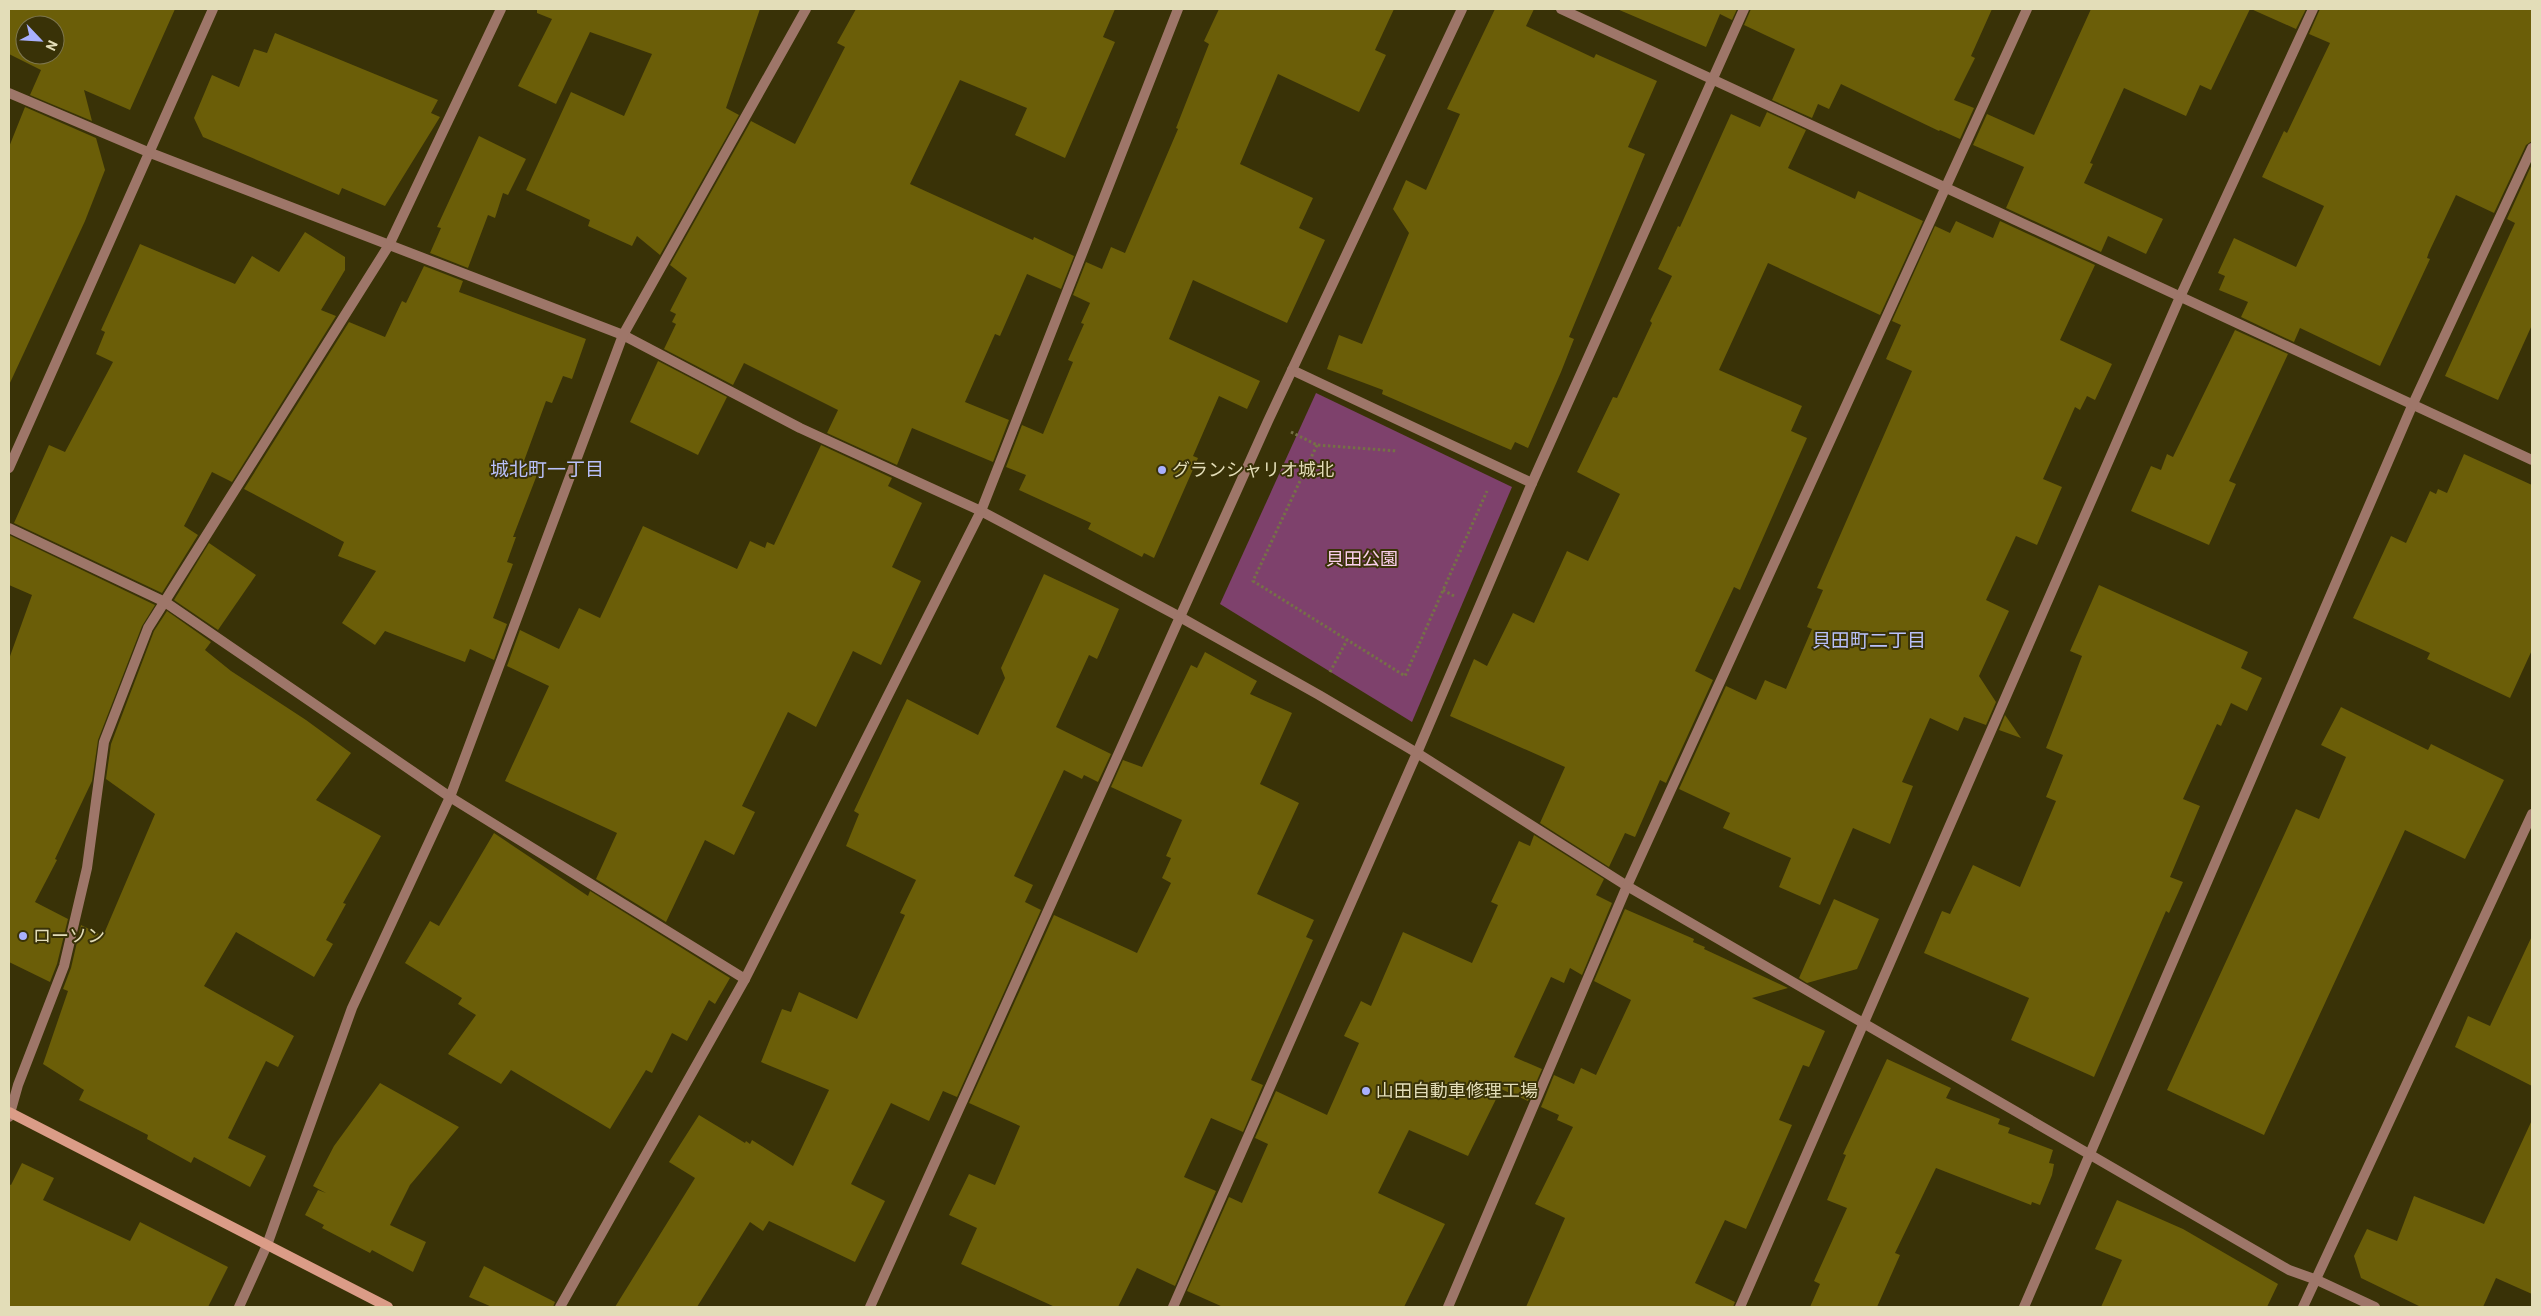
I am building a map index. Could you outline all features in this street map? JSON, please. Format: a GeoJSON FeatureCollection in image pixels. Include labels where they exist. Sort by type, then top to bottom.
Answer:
{"type":"FeatureCollection","features":[{"type":"Feature","properties":{"kind":"street"},"geometry":{"type":"LineString","coordinates":[[9,468],[213,9]]}},
{"type":"Feature","properties":{"kind":"street"},"geometry":{"type":"LineString","coordinates":[[388,1307],[9,1114],[64,966],[87,868],[104,742],[148,628],[389,245],[501,9]]}},
{"type":"Feature","properties":{"kind":"street"},"geometry":{"type":"LineString","coordinates":[[238,1307],[267,1245],[352,1008],[450,797],[623,335],[806,9]]}},
{"type":"Feature","properties":{"kind":"street"},"geometry":{"type":"LineString","coordinates":[[560,1307],[745,979],[981,511],[1178,9]]}},
{"type":"Feature","properties":{"kind":"street"},"geometry":{"type":"LineString","coordinates":[[870,1307],[1268,421],[1462,9]]}},
{"type":"Feature","properties":{"kind":"street"},"geometry":{"type":"LineString","coordinates":[[1561,9],[2412,406],[2532,460]]}},
{"type":"Feature","properties":{"kind":"street"},"geometry":{"type":"LineString","coordinates":[[1173,1307],[1418,753],[1532,483],[1744,9]]}},
{"type":"Feature","properties":{"kind":"street"},"geometry":{"type":"LineString","coordinates":[[1448,1307],[1627,886],[2027,9]]}},
{"type":"Feature","properties":{"kind":"street"},"geometry":{"type":"LineString","coordinates":[[1740,1307],[2180,297],[2313,9]]}},
{"type":"Feature","properties":{"kind":"street"},"geometry":{"type":"LineString","coordinates":[[9,93],[148,152],[623,335],[800,428],[981,511],[1180,617],[1319,695],[1418,753],[1627,886],[2289,1270],[2317,1280],[2375,1307]]}},
{"type":"Feature","properties":{"kind":"street"},"geometry":{"type":"LineString","coordinates":[[2024,1307],[2412,406],[2532,148]]}},
{"type":"Feature","properties":{"kind":"street"},"geometry":{"type":"LineString","coordinates":[[1292,370],[1532,483]]}},
{"type":"Feature","properties":{"kind":"street"},"geometry":{"type":"LineString","coordinates":[[9,528],[165,602],[450,797],[745,979]]}},
{"type":"Feature","properties":{"kind":"street"},"geometry":{"type":"LineString","coordinates":[[2303,1307],[2532,814]]}},
{"type":"Feature","properties":{"kind":"path"},"geometry":{"type":"LineString","coordinates":[[1268,421],[1317,445],[1402,451]]}},
{"type":"Feature","properties":{"kind":"path"},"geometry":{"type":"LineString","coordinates":[[1317,445],[1253,582],[1405,676],[1487,490],[1479,486]]}},
{"type":"Feature","properties":{"kind":"path"},"geometry":{"type":"LineString","coordinates":[[1319,695],[1347,640]]}},
{"type":"Feature","properties":{"kind":"green space","name":"貝田公園"},"geometry":{"type":"Polygon","coordinates":[[[1316,393],[1512,487],[1412,722],[1220,604],[1316,393]]]}},
{"type":"Feature","properties":{"kind":"building"},"geometry":{"type":"Polygon","coordinates":[[[9,9],[175,9],[130,110],[84,90],[92,121],[30,95],[41,70],[31,65],[65,65],[65,15],[15,15],[15,57],[9,54],[9,9]]]}},
{"type":"Feature","properties":{"kind":"building"},"geometry":{"type":"Polygon","coordinates":[[[537,9],[760,9],[726,108],[739,115],[660,255],[637,236],[632,246],[588,226],[590,220],[526,190],[571,92],[624,116],[652,54],[590,32],[556,104],[518,86],[552,19],[537,13],[537,9]]]}},
{"type":"Feature","properties":{"kind":"building"},"geometry":{"type":"Polygon","coordinates":[[[856,9],[1115,9],[1103,37],[1115,42],[1065,158],[1015,135],[1027,108],[960,80],[910,184],[1033,240],[1034,237],[1074,256],[1061,289],[1027,274],[1000,336],[995,334],[965,402],[1009,420],[993,462],[912,428],[897,465],[827,433],[838,410],[744,363],[733,385],[664,349],[676,324],[672,322],[676,314],[670,311],[687,278],[670,265],[751,121],[795,144],[845,47],[837,43],[856,9]]]}},
{"type":"Feature","properties":{"kind":"building"},"geometry":{"type":"Polygon","coordinates":[[[1219,9],[1394,9],[1375,50],[1386,55],[1359,112],[1278,74],[1240,164],[1313,198],[1299,228],[1325,240],[1287,323],[1193,280],[1169,339],[1260,381],[1247,409],[1219,396],[1193,456],[1198,458],[1154,558],[1144,553],[1142,557],[1088,529],[1091,523],[1019,490],[1026,475],[1006,467],[1022,425],[1043,434],[1073,362],[1068,360],[1084,324],[1081,323],[1090,303],[1073,295],[1086,262],[1102,269],[1111,247],[1125,253],[1178,129],[1176,128],[1209,44],[1204,41],[1219,9]]]}},
{"type":"Feature","properties":{"kind":"building"},"geometry":{"type":"Polygon","coordinates":[[[1495,9],[1534,9],[1526,26],[1594,58],[1596,54],[1657,81],[1628,147],[1645,154],[1569,337],[1574,339],[1561,372],[1528,448],[1515,442],[1511,450],[1382,394],[1383,390],[1327,369],[1339,335],[1362,344],[1409,233],[1393,209],[1406,180],[1426,190],[1460,114],[1447,109],[1495,9]]]}},
{"type":"Feature","properties":{"kind":"building"},"geometry":{"type":"Polygon","coordinates":[[[1617,9],[1737,9],[1732,20],[1720,14],[1706,47],[1617,9]]]}},
{"type":"Feature","properties":{"kind":"building"},"geometry":{"type":"Polygon","coordinates":[[[1751,9],[1992,9],[1971,56],[1975,58],[1954,100],[1974,108],[1960,139],[1939,131],[1841,84],[1829,109],[1818,104],[1812,118],[1772,100],[1795,49],[1744,25],[1751,9]]]}},
{"type":"Feature","properties":{"kind":"building"},"geometry":{"type":"Polygon","coordinates":[[[2091,9],[2250,9],[2211,90],[2200,85],[2186,116],[2124,88],[2090,163],[2093,164],[2084,183],[2163,219],[2146,254],[2108,236],[2101,252],[2006,208],[2024,167],[1973,145],[1987,114],[2034,135],[2091,9]]]}},
{"type":"Feature","properties":{"kind":"building"},"geometry":{"type":"Polygon","coordinates":[[[2251,9],[2306,9],[2296,29],[2251,9]]]}},
{"type":"Feature","properties":{"kind":"building"},"geometry":{"type":"Polygon","coordinates":[[[2320,9],[2532,9],[2532,141],[2526,145],[2494,213],[2456,195],[2429,252],[2427,258],[2430,259],[2380,366],[2300,328],[2294,342],[2241,317],[2248,302],[2219,290],[2225,276],[2218,273],[2234,238],[2296,267],[2324,206],[2262,177],[2284,131],[2287,133],[2330,43],[2309,34],[2320,9]]]}},
{"type":"Feature","properties":{"kind":"building"},"geometry":{"type":"Polygon","coordinates":[[[275,33],[438,100],[431,113],[440,117],[385,206],[342,188],[339,195],[203,137],[194,118],[212,75],[239,87],[254,49],[267,53],[275,33]]]}},
{"type":"Feature","properties":{"kind":"building"},"geometry":{"type":"Polygon","coordinates":[[[25,107],[96,138],[105,170],[85,221],[9,385],[9,147],[25,107]]]}},
{"type":"Feature","properties":{"kind":"building"},"geometry":{"type":"Polygon","coordinates":[[[1767,112],[1806,130],[1788,168],[1855,199],[1858,191],[1923,221],[1880,315],[1768,263],[1719,370],[1802,406],[1791,431],[1807,438],[1740,590],[1734,587],[1695,671],[1713,680],[1666,783],[1660,780],[1635,837],[1625,833],[1609,867],[1540,823],[1565,767],[1450,716],[1474,659],[1487,666],[1513,613],[1534,623],[1567,551],[1588,561],[1620,494],[1577,472],[1613,397],[1617,398],[1652,323],[1650,321],[1672,276],[1658,269],[1678,226],[1680,227],[1731,114],[1760,127],[1767,112]]]}},
{"type":"Feature","properties":{"kind":"building"},"geometry":{"type":"Polygon","coordinates":[[[479,136],[526,159],[508,195],[503,193],[495,218],[488,215],[468,268],[430,253],[441,228],[437,227],[479,136]]]}},
{"type":"Feature","properties":{"kind":"building"},"geometry":{"type":"Polygon","coordinates":[[[2532,164],[2532,325],[2498,400],[2445,376],[2515,223],[2507,219],[2532,164]]]}},
{"type":"Feature","properties":{"kind":"building"},"geometry":{"type":"Polygon","coordinates":[[[1956,221],[1993,238],[2000,221],[2095,265],[2060,340],[2112,364],[2095,400],[2087,396],[2080,410],[2075,407],[2043,479],[2062,487],[2037,545],[2016,536],[1986,600],[2009,611],[1979,676],[1996,702],[1986,725],[1964,717],[1958,731],[1930,718],[1902,782],[1913,786],[1890,844],[1853,828],[1820,905],[1779,887],[1791,858],[1723,828],[1730,813],[1679,789],[1726,686],[1756,700],[1765,680],[1786,689],[1812,629],[1807,627],[1823,590],[1817,588],[1912,371],[1886,359],[1901,325],[1892,321],[1935,226],[1950,233],[1956,221]]]}},
{"type":"Feature","properties":{"kind":"building"},"geometry":{"type":"Polygon","coordinates":[[[305,232],[345,257],[345,270],[321,310],[336,316],[232,482],[212,472],[184,526],[198,535],[162,593],[14,523],[49,445],[65,452],[113,362],[96,354],[105,332],[101,330],[140,244],[235,284],[252,256],[279,272],[305,232]]]}},
{"type":"Feature","properties":{"kind":"building"},"geometry":{"type":"Polygon","coordinates":[[[424,266],[463,281],[459,292],[586,339],[572,379],[563,376],[552,403],[546,401],[524,461],[540,467],[513,537],[516,537],[507,562],[513,564],[493,618],[507,624],[494,660],[470,649],[465,662],[385,631],[375,645],[342,623],[376,571],[338,556],[344,542],[244,489],[349,322],[385,337],[402,301],[406,303],[424,266]]]}},
{"type":"Feature","properties":{"kind":"building"},"geometry":{"type":"Polygon","coordinates":[[[2235,330],[2288,354],[2229,481],[2236,484],[2209,545],[2131,511],[2151,466],[2161,470],[2167,454],[2173,457],[2235,330]]]}},
{"type":"Feature","properties":{"kind":"building"},"geometry":{"type":"Polygon","coordinates":[[[658,361],[727,397],[698,455],[630,422],[658,361]]]}},
{"type":"Feature","properties":{"kind":"building"},"geometry":{"type":"Polygon","coordinates":[[[821,445],[892,478],[888,486],[922,503],[892,567],[921,581],[881,665],[853,651],[816,727],[788,712],[742,806],[755,812],[734,855],[705,840],[666,922],[596,879],[617,833],[505,781],[549,686],[507,666],[520,630],[559,649],[579,608],[600,618],[643,526],[737,569],[750,541],[765,548],[767,542],[774,545],[821,445]]]}},
{"type":"Feature","properties":{"kind":"building"},"geometry":{"type":"Polygon","coordinates":[[[2464,454],[2532,485],[2532,650],[2510,698],[2427,659],[2430,653],[2353,618],[2391,536],[2406,543],[2430,491],[2436,494],[2438,489],[2447,493],[2464,454]]]}},
{"type":"Feature","properties":{"kind":"building"},"geometry":{"type":"Polygon","coordinates":[[[9,535],[155,605],[142,626],[98,740],[92,781],[55,859],[57,860],[35,902],[68,919],[57,964],[50,982],[9,962],[9,659],[32,595],[9,585],[9,535]]]}},
{"type":"Feature","properties":{"kind":"building"},"geometry":{"type":"Polygon","coordinates":[[[209,543],[256,575],[218,630],[174,600],[209,543]]]}},
{"type":"Feature","properties":{"kind":"building"},"geometry":{"type":"Polygon","coordinates":[[[1044,574],[1119,609],[1097,659],[1089,655],[1056,727],[1111,754],[1098,782],[1084,775],[1082,779],[1064,770],[1014,876],[1033,885],[1025,902],[1041,910],[957,1097],[943,1091],[929,1121],[891,1103],[851,1184],[885,1201],[855,1262],[769,1221],[763,1231],[750,1222],[697,1307],[615,1307],[695,1178],[669,1162],[699,1115],[745,1143],[746,1141],[750,1144],[752,1140],[793,1166],[829,1090],[761,1062],[782,1009],[791,1012],[799,992],[857,1019],[905,915],[900,913],[916,880],[846,846],[859,814],[854,811],[907,699],[978,735],[1005,678],[1001,668],[1044,574]]]}},
{"type":"Feature","properties":{"kind":"building"},"geometry":{"type":"Polygon","coordinates":[[[2099,585],[2248,652],[2241,668],[2262,678],[2247,711],[2231,703],[2221,726],[2217,724],[2183,799],[2200,806],[2170,877],[2183,882],[2169,913],[2166,911],[2094,1077],[2011,1040],[2029,998],[1924,953],[1942,911],[1950,914],[1973,865],[2020,887],[2056,801],[2046,797],[2063,755],[2046,748],[2082,656],[2070,651],[2099,585]]]}},
{"type":"Feature","properties":{"kind":"building"},"geometry":{"type":"Polygon","coordinates":[[[167,611],[211,642],[205,650],[231,671],[306,720],[351,753],[316,800],[381,836],[343,903],[346,904],[326,940],[333,944],[314,977],[236,932],[204,986],[294,1036],[278,1067],[266,1061],[228,1138],[266,1156],[250,1187],[194,1157],[191,1163],[147,1139],[148,1135],[79,1100],[84,1090],[43,1064],[68,991],[63,989],[71,968],[81,925],[103,936],[155,814],[106,779],[111,744],[154,631],[167,611]]]}},
{"type":"Feature","properties":{"kind":"building"},"geometry":{"type":"Polygon","coordinates":[[[1205,652],[1257,681],[1250,694],[1292,713],[1260,784],[1299,803],[1257,894],[1314,920],[1306,937],[1313,940],[1251,1080],[1263,1085],[1243,1132],[1211,1118],[1184,1177],[1216,1191],[1175,1286],[1137,1268],[1118,1307],[1055,1307],[961,1264],[977,1228],[949,1215],[969,1174],[995,1185],[1020,1126],[969,1103],[1054,915],[1137,953],[1171,883],[1162,878],[1171,858],[1166,856],[1182,820],[1111,787],[1123,760],[1142,767],[1191,665],[1197,668],[1205,652]]]}},
{"type":"Feature","properties":{"kind":"building"},"geometry":{"type":"Polygon","coordinates":[[[2341,707],[2428,750],[2431,744],[2504,780],[2465,859],[2405,830],[2264,1135],[2167,1090],[2296,809],[2319,819],[2346,757],[2321,745],[2341,707]]]}},
{"type":"Feature","properties":{"kind":"building"},"geometry":{"type":"Polygon","coordinates":[[[2005,715],[2021,738],[1999,730],[2005,715]]]}},
{"type":"Feature","properties":{"kind":"building"},"geometry":{"type":"Polygon","coordinates":[[[494,833],[588,896],[590,891],[730,978],[715,1004],[709,1000],[687,1041],[672,1033],[652,1073],[646,1070],[610,1129],[511,1070],[501,1084],[448,1054],[476,1015],[458,1004],[462,998],[405,963],[430,921],[439,926],[494,833]]]}},
{"type":"Feature","properties":{"kind":"building"},"geometry":{"type":"Polygon","coordinates":[[[1534,835],[1604,879],[1596,895],[1612,903],[1582,975],[1570,968],[1564,983],[1551,977],[1514,1057],[1542,1069],[1528,1101],[1501,1089],[1468,1156],[1409,1130],[1378,1193],[1445,1224],[1404,1307],[1223,1307],[1187,1291],[1229,1197],[1242,1203],[1268,1144],[1255,1138],[1276,1091],[1327,1115],[1359,1043],[1344,1036],[1361,1001],[1371,1006],[1403,932],[1472,963],[1498,905],[1491,902],[1519,841],[1530,846],[1534,835]]]}},
{"type":"Feature","properties":{"kind":"building"},"geometry":{"type":"Polygon","coordinates":[[[1834,899],[1879,919],[1857,969],[1807,983],[1799,978],[1834,899]]]}},
{"type":"Feature","properties":{"kind":"building"},"geometry":{"type":"Polygon","coordinates":[[[1625,909],[1694,939],[1693,942],[1705,947],[1704,949],[1788,988],[1752,998],[1825,1031],[1809,1067],[1803,1065],[1779,1120],[1792,1125],[1746,1229],[1725,1220],[1695,1283],[1735,1302],[1733,1307],[1526,1307],[1565,1218],[1535,1204],[1573,1127],[1557,1120],[1559,1115],[1541,1107],[1554,1075],[1574,1084],[1581,1068],[1596,1075],[1631,1000],[1594,981],[1625,909]]]}},
{"type":"Feature","properties":{"kind":"building"},"geometry":{"type":"Polygon","coordinates":[[[2532,936],[2532,1086],[2455,1047],[2468,1016],[2490,1026],[2532,936]]]}},
{"type":"Feature","properties":{"kind":"building"},"geometry":{"type":"Polygon","coordinates":[[[1887,1059],[1951,1088],[1946,1098],[2000,1119],[1998,1124],[2010,1128],[2008,1133],[2053,1150],[2049,1163],[2054,1164],[2052,1175],[2040,1205],[2032,1202],[2031,1205],[1936,1168],[1895,1253],[1900,1255],[1877,1307],[1810,1307],[1820,1284],[1814,1281],[1847,1208],[1827,1200],[1846,1155],[1843,1154],[1887,1059]]]}},
{"type":"Feature","properties":{"kind":"building"},"geometry":{"type":"Polygon","coordinates":[[[380,1083],[459,1127],[410,1185],[390,1225],[426,1242],[413,1272],[372,1250],[370,1253],[322,1228],[324,1225],[305,1215],[318,1190],[326,1193],[313,1186],[334,1146],[380,1083]]]}},
{"type":"Feature","properties":{"kind":"building"},"geometry":{"type":"Polygon","coordinates":[[[2532,1120],[2532,1294],[2496,1278],[2483,1307],[2421,1307],[2361,1278],[2354,1256],[2367,1229],[2397,1241],[2414,1196],[2484,1224],[2532,1120]]]}},
{"type":"Feature","properties":{"kind":"building"},"geometry":{"type":"Polygon","coordinates":[[[22,1163],[54,1178],[43,1200],[130,1241],[140,1222],[228,1267],[208,1307],[9,1307],[9,1184],[11,1185],[22,1163]]]}},
{"type":"Feature","properties":{"kind":"building"},"geometry":{"type":"Polygon","coordinates":[[[2117,1200],[2183,1229],[2278,1284],[2267,1307],[2101,1307],[2122,1260],[2095,1249],[2117,1200]]]}},
{"type":"Feature","properties":{"kind":"building"},"geometry":{"type":"Polygon","coordinates":[[[484,1266],[555,1302],[553,1307],[492,1307],[469,1297],[484,1266]]]}},
{"type":"Feature","properties":{"kind":"place","name":"グランシャリオ城北"},"geometry":{"type":"Point","coordinates":[1162,470]}},
{"type":"Feature","properties":{"kind":"place","name":"ローソン"},"geometry":{"type":"Point","coordinates":[23,936]}},
{"type":"Feature","properties":{"kind":"place","name":"山田自動車修理工場"},"geometry":{"type":"Point","coordinates":[1366,1091]}},
{"type":"Feature","properties":{"kind":"district","name":"城北町一丁目"},"geometry":{"type":"Point","coordinates":[547,469]}},
{"type":"Feature","properties":{"kind":"district","name":"貝田町二丁目"},"geometry":{"type":"Point","coordinates":[1869,640]}}]}
